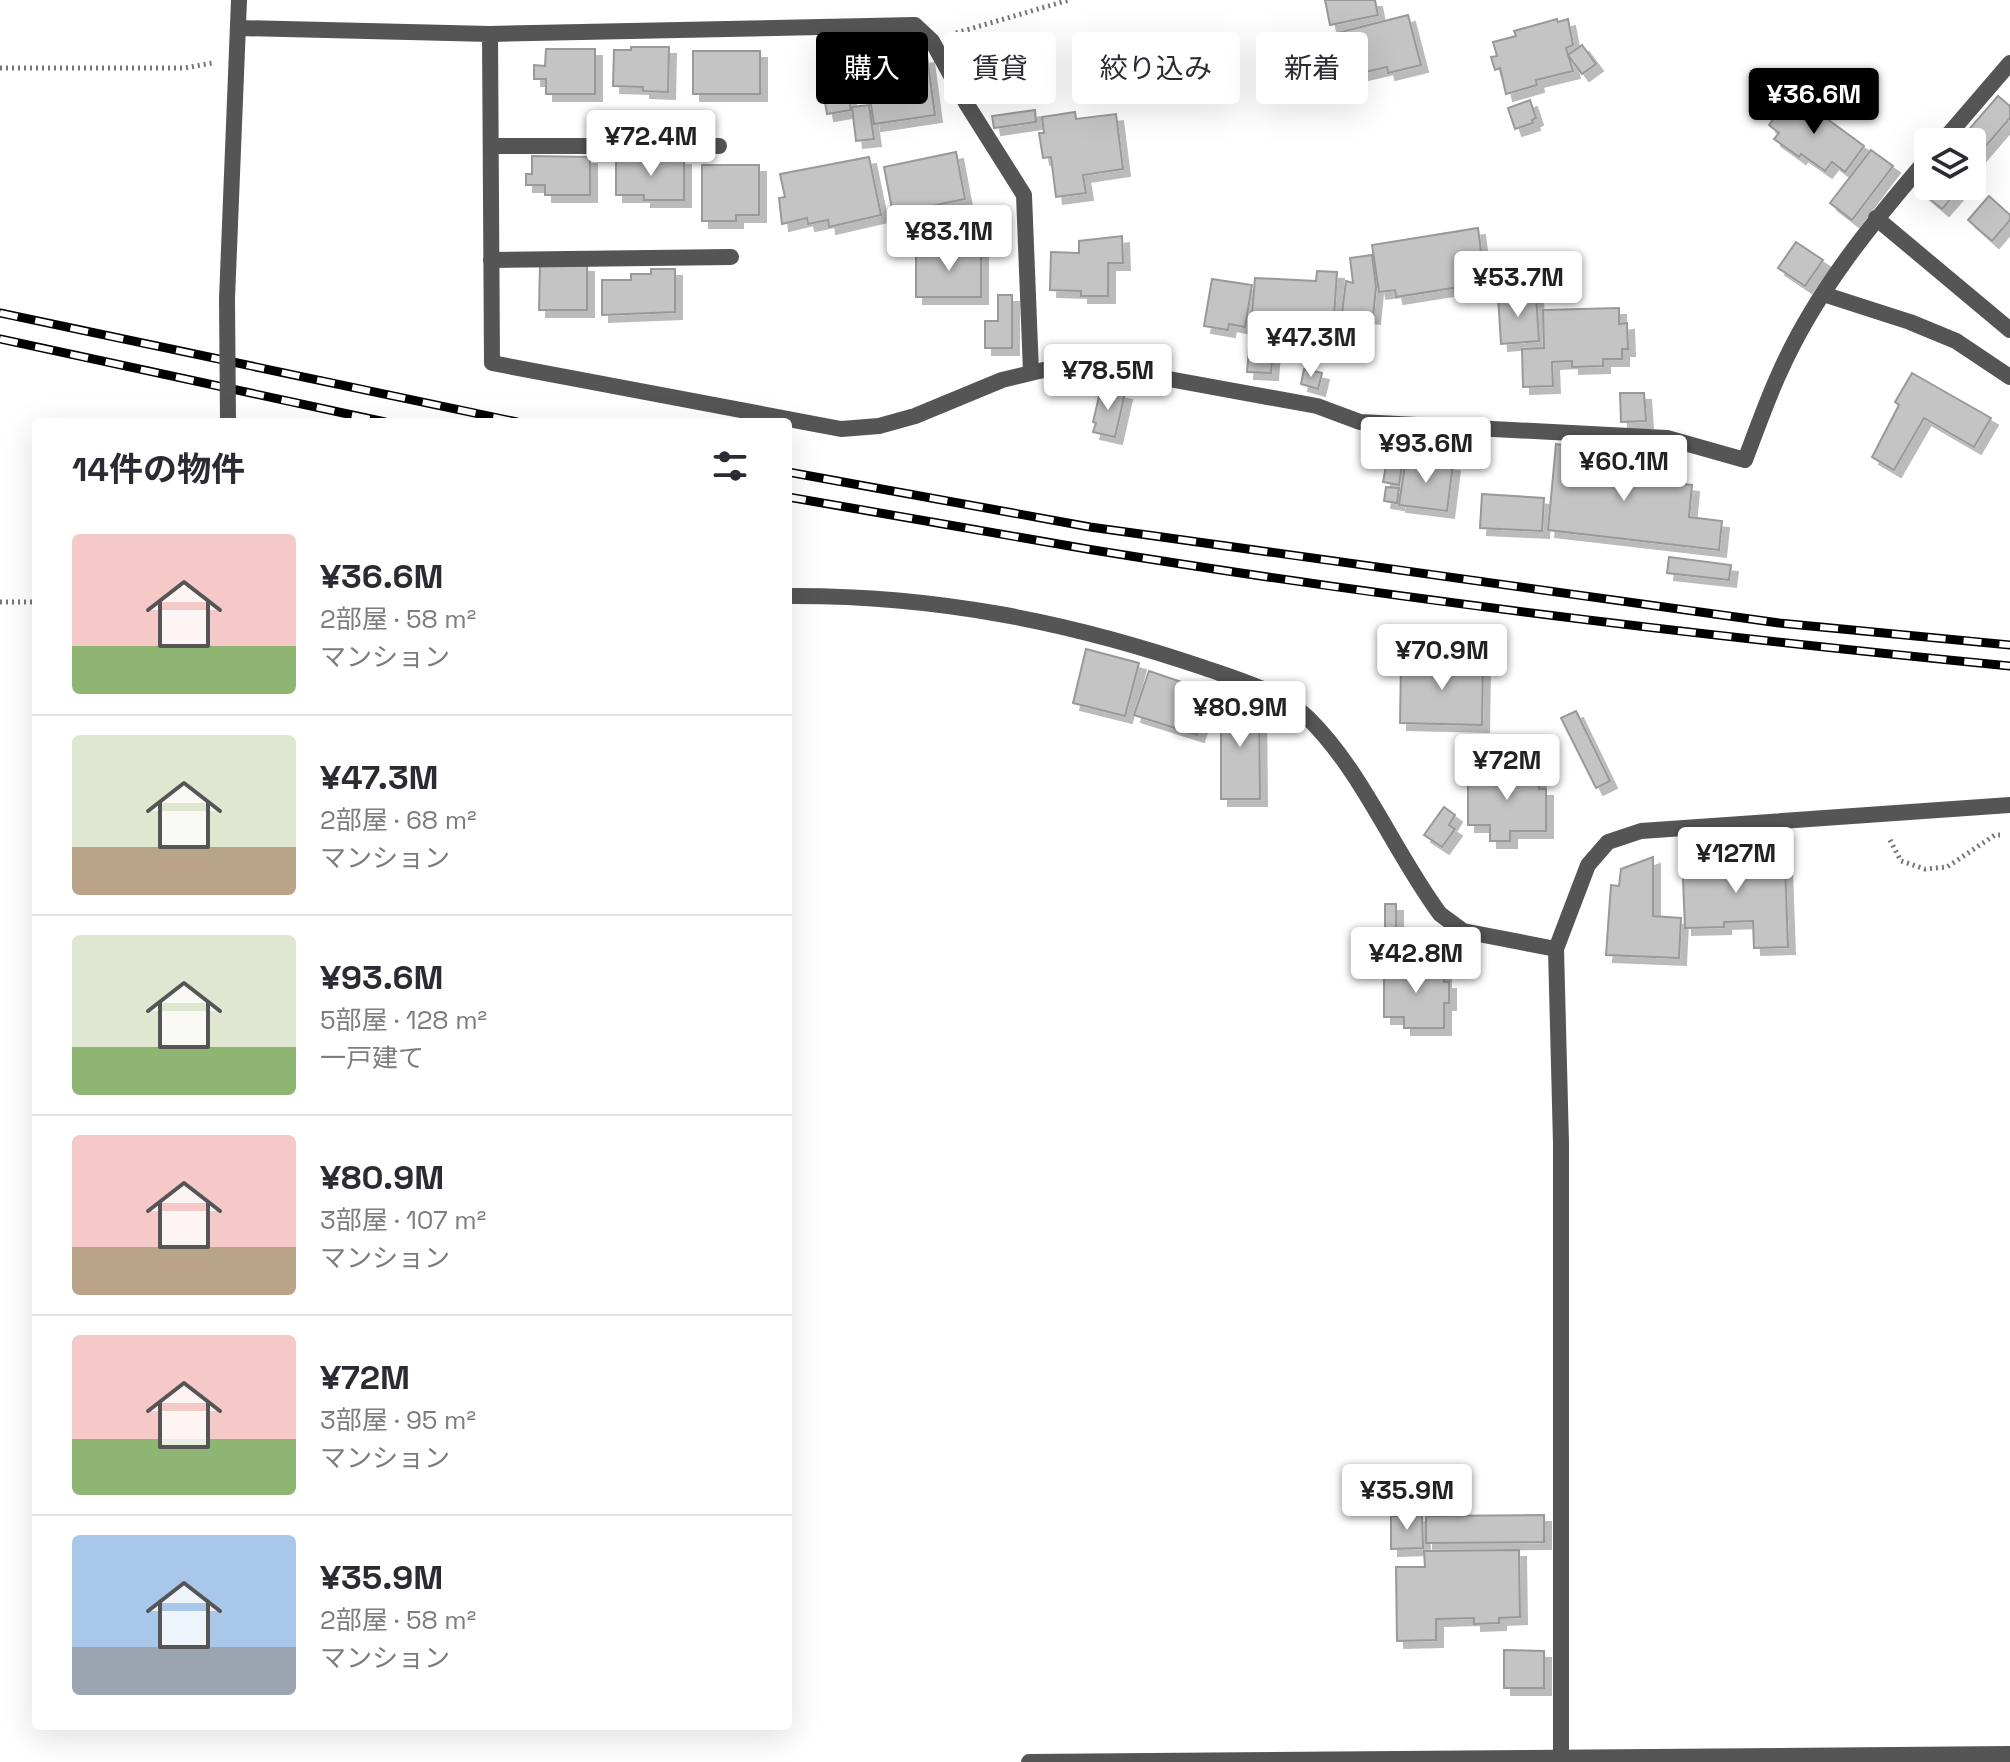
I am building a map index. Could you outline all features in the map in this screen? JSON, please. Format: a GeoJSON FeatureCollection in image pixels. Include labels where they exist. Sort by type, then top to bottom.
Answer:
{"type":"FeatureCollection","features":[{"type":"Feature","properties":{"kind":"street"},"geometry":{"type":"LineString","coordinates":[[228,418],[227,299],[239,0]]}},
{"type":"Feature","properties":{"kind":"street"},"geometry":{"type":"LineString","coordinates":[[239,28],[490,34],[915,25],[932,41],[966,103],[1024,195],[1031,372]]}},
{"type":"Feature","properties":{"kind":"street"},"geometry":{"type":"LineString","coordinates":[[490,34],[492,363],[783,418]]}},
{"type":"Feature","properties":{"kind":"street"},"geometry":{"type":"LineString","coordinates":[[1954,128],[2010,63]]}},
{"type":"Feature","properties":{"kind":"street"},"geometry":{"type":"LineString","coordinates":[[491,146],[719,146]]}},
{"type":"Feature","properties":{"kind":"street"},"geometry":{"type":"LineString","coordinates":[[792,420],[841,429],[879,426],[915,416],[1002,380],[1060,366],[1158,377],[1317,406],[1360,422],[1667,438],[1745,460],[1779,372],[1823,294],[1876,218],[1914,174]]}},
{"type":"Feature","properties":{"kind":"street"},"geometry":{"type":"LineString","coordinates":[[1876,218],[2010,330]]}},
{"type":"Feature","properties":{"kind":"street"},"geometry":{"type":"LineString","coordinates":[[491,260],[731,257]]}},
{"type":"Feature","properties":{"kind":"street"},"geometry":{"type":"LineString","coordinates":[[1823,294],[1910,322],[1956,341],[2010,377]]}},
{"type":"Feature","properties":{"kind":"street"},"geometry":{"type":"LineString","coordinates":[[792,596],[856,596],[929,602],[1028,618],[1144,647],[1272,694],[1307,716],[1339,756],[1440,914],[1463,931],[1556,949]]}},
{"type":"Feature","properties":{"kind":"street"},"geometry":{"type":"LineString","coordinates":[[1561,1758],[1561,1143],[1556,949],[1588,865],[1608,842],[1641,831],[2010,805]]}},
{"type":"Feature","properties":{"kind":"street"},"geometry":{"type":"LineString","coordinates":[[1029,1762],[2010,1754]]}},
{"type":"Feature","properties":{"kind":"path"},"geometry":{"type":"LineString","coordinates":[[932,41],[1069,0]]}},
{"type":"Feature","properties":{"kind":"path"},"geometry":{"type":"LineString","coordinates":[[0,68],[185,68],[214,63],[239,28]]}},
{"type":"Feature","properties":{"kind":"path"},"geometry":{"type":"LineString","coordinates":[[0,602],[32,602]]}},
{"type":"Feature","properties":{"kind":"path"},"geometry":{"type":"LineString","coordinates":[[1888,815],[1890,843],[1901,861],[1925,869],[1947,867],[1995,835],[2010,835]]}},
{"type":"Feature","properties":{"kind":"building"},"geometry":{"type":"Polygon","coordinates":[[[1325,0],[1375,0],[1378,15],[1330,25],[1325,0]]]}},
{"type":"Feature","properties":{"kind":"building"},"geometry":{"type":"Polygon","coordinates":[[[1408,15],[1421,65],[1388,73],[1387,67],[1368,71],[1368,32],[1341,32],[1408,15]]]}},
{"type":"Feature","properties":{"kind":"building"},"geometry":{"type":"Polygon","coordinates":[[[1557,19],[1558,22],[1568,19],[1573,45],[1566,48],[1573,71],[1536,80],[1537,85],[1506,94],[1500,68],[1495,70],[1491,57],[1497,56],[1493,42],[1516,36],[1514,31],[1557,19]]]}},
{"type":"Feature","properties":{"kind":"building"},"geometry":{"type":"Polygon","coordinates":[[[1582,45],[1596,64],[1582,74],[1568,55],[1582,45]]]}},
{"type":"Feature","properties":{"kind":"building"},"geometry":{"type":"Polygon","coordinates":[[[631,47],[669,47],[668,92],[613,86],[614,50],[631,50],[631,47]]]}},
{"type":"Feature","properties":{"kind":"building"},"geometry":{"type":"Polygon","coordinates":[[[546,49],[595,49],[595,94],[546,94],[546,79],[534,79],[534,65],[545,66],[546,49]]]}},
{"type":"Feature","properties":{"kind":"building"},"geometry":{"type":"Polygon","coordinates":[[[693,51],[760,51],[760,94],[693,94],[693,51]]]}},
{"type":"Feature","properties":{"kind":"building"},"geometry":{"type":"Polygon","coordinates":[[[928,63],[935,115],[874,124],[871,104],[928,104],[928,63]]]}},
{"type":"Feature","properties":{"kind":"building"},"geometry":{"type":"Polygon","coordinates":[[[1792,93],[1864,146],[1845,172],[1832,162],[1825,171],[1774,139],[1779,133],[1769,125],[1792,93]]]}},
{"type":"Feature","properties":{"kind":"building"},"geometry":{"type":"Polygon","coordinates":[[[1998,96],[2010,106],[2010,118],[1986,146],[1986,128],[1970,128],[1998,96]]]}},
{"type":"Feature","properties":{"kind":"building"},"geometry":{"type":"Polygon","coordinates":[[[1530,100],[1536,118],[1532,120],[1533,123],[1515,129],[1508,108],[1530,100]]]}},
{"type":"Feature","properties":{"kind":"building"},"geometry":{"type":"Polygon","coordinates":[[[825,104],[850,104],[851,110],[827,114],[825,104]]]}},
{"type":"Feature","properties":{"kind":"building"},"geometry":{"type":"Polygon","coordinates":[[[869,105],[874,139],[856,141],[852,107],[869,105]]]}},
{"type":"Feature","properties":{"kind":"building"},"geometry":{"type":"Polygon","coordinates":[[[1035,110],[1036,122],[994,128],[992,116],[1035,110]]]}},
{"type":"Feature","properties":{"kind":"building"},"geometry":{"type":"Polygon","coordinates":[[[1075,112],[1076,119],[1116,114],[1123,169],[1083,175],[1086,193],[1056,197],[1051,157],[1043,158],[1039,133],[1044,133],[1042,117],[1075,112]]]}},
{"type":"Feature","properties":{"kind":"building"},"geometry":{"type":"Polygon","coordinates":[[[1871,150],[1893,166],[1852,220],[1830,203],[1871,150]]]}},
{"type":"Feature","properties":{"kind":"building"},"geometry":{"type":"Polygon","coordinates":[[[956,152],[965,199],[893,214],[884,167],[956,152]]]}},
{"type":"Feature","properties":{"kind":"building"},"geometry":{"type":"Polygon","coordinates":[[[532,156],[590,157],[590,195],[545,195],[545,185],[526,185],[526,174],[532,174],[532,156]]]}},
{"type":"Feature","properties":{"kind":"building"},"geometry":{"type":"Polygon","coordinates":[[[869,157],[881,215],[829,227],[828,220],[808,224],[807,218],[782,224],[779,198],[785,197],[780,174],[869,157]]]}},
{"type":"Feature","properties":{"kind":"building"},"geometry":{"type":"Polygon","coordinates":[[[684,158],[684,200],[644,200],[644,195],[616,195],[616,159],[684,158]]]}},
{"type":"Feature","properties":{"kind":"building"},"geometry":{"type":"Polygon","coordinates":[[[702,165],[759,165],[759,215],[736,215],[736,221],[702,221],[702,165]]]}},
{"type":"Feature","properties":{"kind":"building"},"geometry":{"type":"Polygon","coordinates":[[[1989,196],[2010,215],[2010,220],[1992,241],[1968,220],[1989,196]]]}},
{"type":"Feature","properties":{"kind":"building"},"geometry":{"type":"Polygon","coordinates":[[[1931,200],[1950,200],[1942,209],[1931,200]]]}},
{"type":"Feature","properties":{"kind":"building"},"geometry":{"type":"Polygon","coordinates":[[[1478,228],[1482,259],[1497,257],[1501,284],[1485,287],[1484,283],[1396,297],[1395,290],[1379,292],[1372,245],[1478,228]]]}},
{"type":"Feature","properties":{"kind":"building"},"geometry":{"type":"Polygon","coordinates":[[[1122,236],[1123,263],[1108,263],[1108,296],[1081,296],[1081,291],[1050,290],[1051,252],[1079,253],[1079,241],[1122,236]]]}},
{"type":"Feature","properties":{"kind":"building"},"geometry":{"type":"Polygon","coordinates":[[[1796,242],[1823,260],[1805,286],[1778,268],[1796,242]]]}},
{"type":"Feature","properties":{"kind":"building"},"geometry":{"type":"Polygon","coordinates":[[[927,249],[981,249],[981,297],[916,297],[916,253],[927,253],[927,249]]]}},
{"type":"Feature","properties":{"kind":"building"},"geometry":{"type":"Polygon","coordinates":[[[1372,255],[1376,287],[1373,317],[1342,313],[1346,281],[1353,283],[1350,258],[1372,255]]]}},
{"type":"Feature","properties":{"kind":"building"},"geometry":{"type":"Polygon","coordinates":[[[540,264],[587,265],[587,310],[539,310],[540,264]]]}},
{"type":"Feature","properties":{"kind":"building"},"geometry":{"type":"Polygon","coordinates":[[[651,269],[675,269],[675,312],[602,315],[602,280],[631,280],[631,274],[651,274],[651,269]]]}},
{"type":"Feature","properties":{"kind":"building"},"geometry":{"type":"Polygon","coordinates":[[[1317,271],[1337,272],[1333,332],[1319,331],[1319,336],[1301,335],[1298,327],[1288,327],[1286,350],[1273,349],[1271,373],[1247,372],[1255,278],[1316,281],[1317,271]]]}},
{"type":"Feature","properties":{"kind":"building"},"geometry":{"type":"Polygon","coordinates":[[[1212,279],[1252,285],[1245,327],[1229,324],[1228,330],[1204,326],[1212,279]]]}},
{"type":"Feature","properties":{"kind":"building"},"geometry":{"type":"Polygon","coordinates":[[[1536,294],[1539,341],[1501,344],[1498,296],[1536,294]]]}},
{"type":"Feature","properties":{"kind":"building"},"geometry":{"type":"Polygon","coordinates":[[[998,295],[1012,295],[1012,348],[985,348],[985,321],[998,321],[998,295]]]}},
{"type":"Feature","properties":{"kind":"building"},"geometry":{"type":"Polygon","coordinates":[[[1619,308],[1619,324],[1627,323],[1628,349],[1622,349],[1622,359],[1603,359],[1603,366],[1572,367],[1572,361],[1552,362],[1553,386],[1523,387],[1522,349],[1544,348],[1543,310],[1619,308]]]}},
{"type":"Feature","properties":{"kind":"building"},"geometry":{"type":"Polygon","coordinates":[[[1304,369],[1322,373],[1318,389],[1301,384],[1304,369]]]}},
{"type":"Feature","properties":{"kind":"building"},"geometry":{"type":"Polygon","coordinates":[[[1912,373],[1991,418],[1974,447],[1924,418],[1894,470],[1872,457],[1899,405],[1895,402],[1912,373]]]}},
{"type":"Feature","properties":{"kind":"building"},"geometry":{"type":"Polygon","coordinates":[[[1101,388],[1125,393],[1115,437],[1093,432],[1101,388]]]}},
{"type":"Feature","properties":{"kind":"building"},"geometry":{"type":"Polygon","coordinates":[[[1620,393],[1644,393],[1646,421],[1621,422],[1620,393]]]}},
{"type":"Feature","properties":{"kind":"building"},"geometry":{"type":"Polygon","coordinates":[[[1556,444],[1579,447],[1578,455],[1653,462],[1651,481],[1692,485],[1689,517],[1722,521],[1719,550],[1548,530],[1556,444]]]}},
{"type":"Feature","properties":{"kind":"building"},"geometry":{"type":"Polygon","coordinates":[[[1388,455],[1403,458],[1399,485],[1383,482],[1388,455]]]}},
{"type":"Feature","properties":{"kind":"building"},"geometry":{"type":"Polygon","coordinates":[[[1406,458],[1453,464],[1447,511],[1399,505],[1406,458]]]}},
{"type":"Feature","properties":{"kind":"building"},"geometry":{"type":"Polygon","coordinates":[[[1386,487],[1399,488],[1397,503],[1384,501],[1386,487]]]}},
{"type":"Feature","properties":{"kind":"building"},"geometry":{"type":"Polygon","coordinates":[[[1482,494],[1544,498],[1542,531],[1480,528],[1482,494]]]}},
{"type":"Feature","properties":{"kind":"building"},"geometry":{"type":"Polygon","coordinates":[[[1669,557],[1731,565],[1729,580],[1667,573],[1669,557]]]}},
{"type":"Feature","properties":{"kind":"building"},"geometry":{"type":"Polygon","coordinates":[[[1086,649],[1139,663],[1125,716],[1073,703],[1086,649]]]}},
{"type":"Feature","properties":{"kind":"building"},"geometry":{"type":"Polygon","coordinates":[[[1401,660],[1483,662],[1482,725],[1400,723],[1401,660]]]}},
{"type":"Feature","properties":{"kind":"building"},"geometry":{"type":"Polygon","coordinates":[[[1149,671],[1211,692],[1197,735],[1134,715],[1149,671]]]}},
{"type":"Feature","properties":{"kind":"building"},"geometry":{"type":"Polygon","coordinates":[[[1259,699],[1260,799],[1221,799],[1221,700],[1259,699]]]}},
{"type":"Feature","properties":{"kind":"building"},"geometry":{"type":"Polygon","coordinates":[[[1576,711],[1610,781],[1596,788],[1561,718],[1576,711]]]}},
{"type":"Feature","properties":{"kind":"building"},"geometry":{"type":"Polygon","coordinates":[[[1468,771],[1539,771],[1539,789],[1546,789],[1546,831],[1510,831],[1510,841],[1490,841],[1490,825],[1468,825],[1468,771]]]}},
{"type":"Feature","properties":{"kind":"building"},"geometry":{"type":"Polygon","coordinates":[[[1444,807],[1455,815],[1449,825],[1455,829],[1442,847],[1424,835],[1444,807]]]}},
{"type":"Feature","properties":{"kind":"building"},"geometry":{"type":"Polygon","coordinates":[[[1750,852],[1750,866],[1785,864],[1788,947],[1754,948],[1753,921],[1724,922],[1724,927],[1685,928],[1682,855],[1750,852]]]}},
{"type":"Feature","properties":{"kind":"building"},"geometry":{"type":"Polygon","coordinates":[[[1653,857],[1653,916],[1681,918],[1679,958],[1606,955],[1611,885],[1619,886],[1621,869],[1653,857]]]}},
{"type":"Feature","properties":{"kind":"building"},"geometry":{"type":"Polygon","coordinates":[[[1385,904],[1396,904],[1396,935],[1385,935],[1385,904]]]}},
{"type":"Feature","properties":{"kind":"building"},"geometry":{"type":"Polygon","coordinates":[[[1384,965],[1444,965],[1444,982],[1449,982],[1449,1003],[1444,1003],[1444,1028],[1404,1028],[1404,1017],[1384,1017],[1384,965]]]}},
{"type":"Feature","properties":{"kind":"building"},"geometry":{"type":"Polygon","coordinates":[[[1422,1515],[1423,1548],[1391,1549],[1391,1516],[1422,1515]]]}},
{"type":"Feature","properties":{"kind":"building"},"geometry":{"type":"Polygon","coordinates":[[[1544,1515],[1544,1542],[1426,1543],[1426,1516],[1544,1515]]]}},
{"type":"Feature","properties":{"kind":"building"},"geometry":{"type":"Polygon","coordinates":[[[1519,1550],[1520,1617],[1499,1618],[1499,1623],[1474,1624],[1474,1618],[1436,1619],[1436,1640],[1397,1641],[1396,1567],[1425,1567],[1424,1551],[1519,1550]]]}},
{"type":"Feature","properties":{"kind":"building"},"geometry":{"type":"Polygon","coordinates":[[[1504,1650],[1544,1651],[1544,1688],[1504,1688],[1504,1650]]]}},
{"type":"Feature","properties":{"kind":"railway"},"geometry":{"type":"LineString","coordinates":[[0,313],[498,418]]}},
{"type":"Feature","properties":{"kind":"railway"},"geometry":{"type":"LineString","coordinates":[[0,339],[366,418]]}},
{"type":"Feature","properties":{"kind":"railway"},"geometry":{"type":"LineString","coordinates":[[792,473],[1090,527],[1779,623],[2010,645]]}},
{"type":"Feature","properties":{"kind":"railway"},"geometry":{"type":"LineString","coordinates":[[792,498],[1087,549],[1432,600],[1663,629],[2010,666]]}}]}
